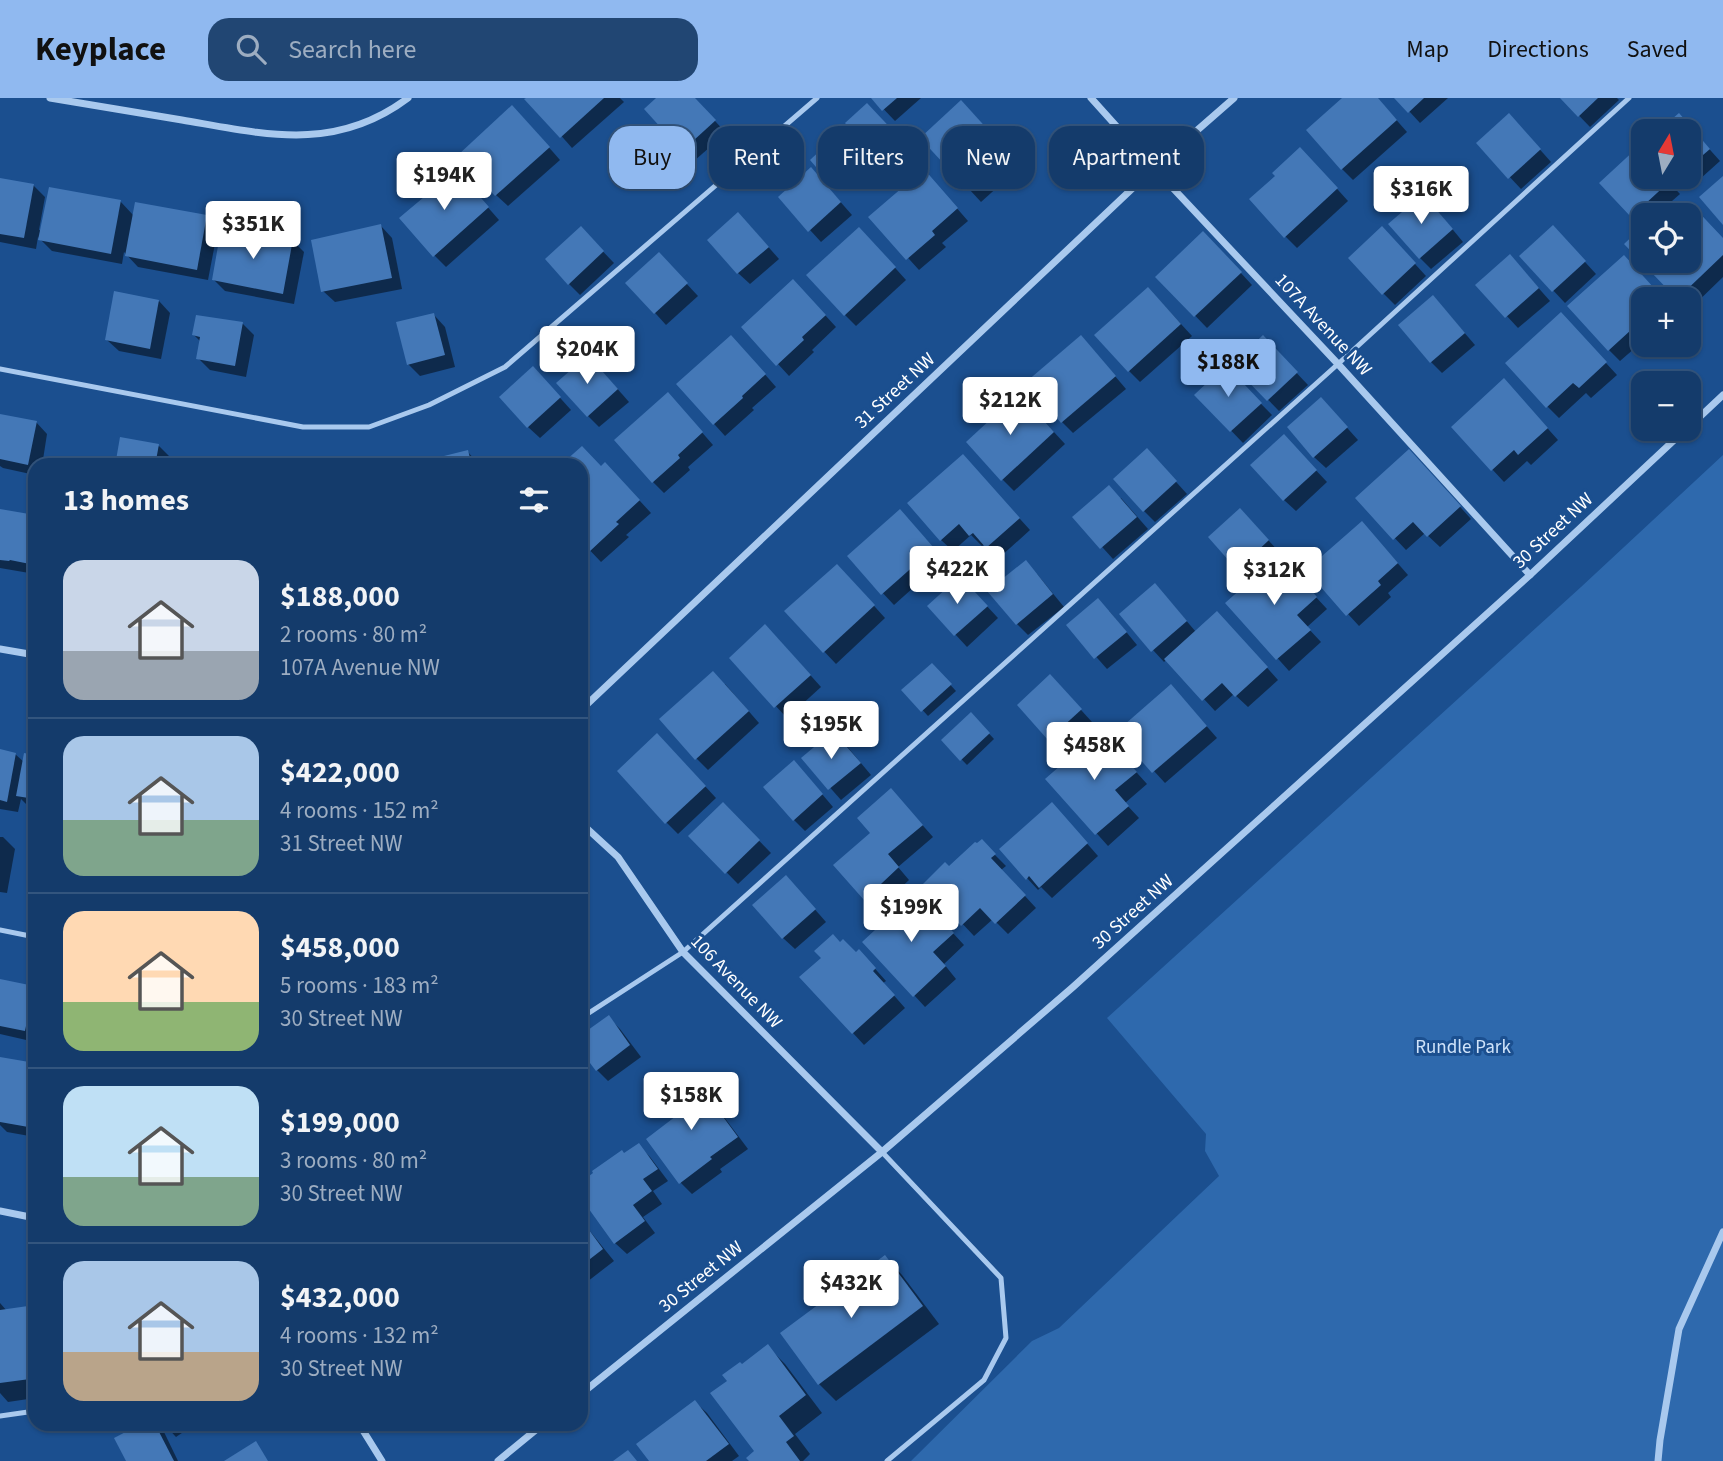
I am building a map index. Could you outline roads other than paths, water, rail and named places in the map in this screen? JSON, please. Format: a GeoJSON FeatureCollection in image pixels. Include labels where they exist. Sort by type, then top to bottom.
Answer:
{"type":"FeatureCollection","features":[{"type":"Feature","properties":{"kind":"street"},"geometry":{"type":"LineString","coordinates":[[50,98],[268,135],[307,136],[342,130],[379,117],[408,98]]}},
{"type":"Feature","properties":{"kind":"street","name":"107A Avenue NW"},"geometry":{"type":"LineString","coordinates":[[1091,98],[1116,126]]}},
{"type":"Feature","properties":{"kind":"street","name":"31 Street NW"},"geometry":{"type":"LineString","coordinates":[[1202,126],[1234,98]]}},
{"type":"Feature","properties":{"kind":"street","name":"31 Street NW"},"geometry":{"type":"LineString","coordinates":[[588,703],[1132,189]]}},
{"type":"Feature","properties":{"kind":"street","name":"107A Avenue NW"},"geometry":{"type":"LineString","coordinates":[[1174,189],[1530,575]]}},
{"type":"Feature","properties":{"kind":"street","name":"30 Street NW"},"geometry":{"type":"LineString","coordinates":[[1701,416],[1723,395]]}},
{"type":"Feature","properties":{"kind":"street","name":"30 Street NW"},"geometry":{"type":"LineString","coordinates":[[588,1388],[882,1152],[1073,987],[1530,575],[1674,441]]}},
{"type":"Feature","properties":{"kind":"street"},"geometry":{"type":"LineString","coordinates":[[0,649],[28,654]]}},
{"type":"Feature","properties":{"kind":"street","name":"106 Avenue NW"},"geometry":{"type":"LineString","coordinates":[[588,830],[618,857],[683,952],[882,1152]]}},
{"type":"Feature","properties":{"kind":"street"},"geometry":{"type":"LineString","coordinates":[[0,1212],[28,1217]]}},
{"type":"Feature","properties":{"kind":"street"},"geometry":{"type":"LineString","coordinates":[[1658,1461],[1679,1329],[1723,1232]]}},
{"type":"Feature","properties":{"kind":"street"},"geometry":{"type":"LineString","coordinates":[[363,1431],[382,1461]]}},
{"type":"Feature","properties":{"kind":"street"},"geometry":{"type":"LineString","coordinates":[[498,1461],[534,1431]]}},
{"type":"Feature","properties":{"kind":"lane"},"geometry":{"type":"LineString","coordinates":[[0,369],[303,427],[369,427],[429,405],[505,367],[817,98]]}},
{"type":"Feature","properties":{"kind":"lane"},"geometry":{"type":"LineString","coordinates":[[588,1013],[683,952],[1338,364],[1629,98]]}},
{"type":"Feature","properties":{"kind":"lane"},"geometry":{"type":"LineString","coordinates":[[0,930],[28,936]]}},
{"type":"Feature","properties":{"kind":"lane"},"geometry":{"type":"LineString","coordinates":[[882,1152],[1001,1278],[1006,1338],[984,1380],[887,1461]]}},
{"type":"Feature","properties":{"kind":"lane"},"geometry":{"type":"LineString","coordinates":[[0,1416],[28,1412]]}},
{"type":"Feature","properties":{"kind":"park label","name":"Rundle Park"},"geometry":{"type":"Point","coordinates":[1463,1047]}}]}
